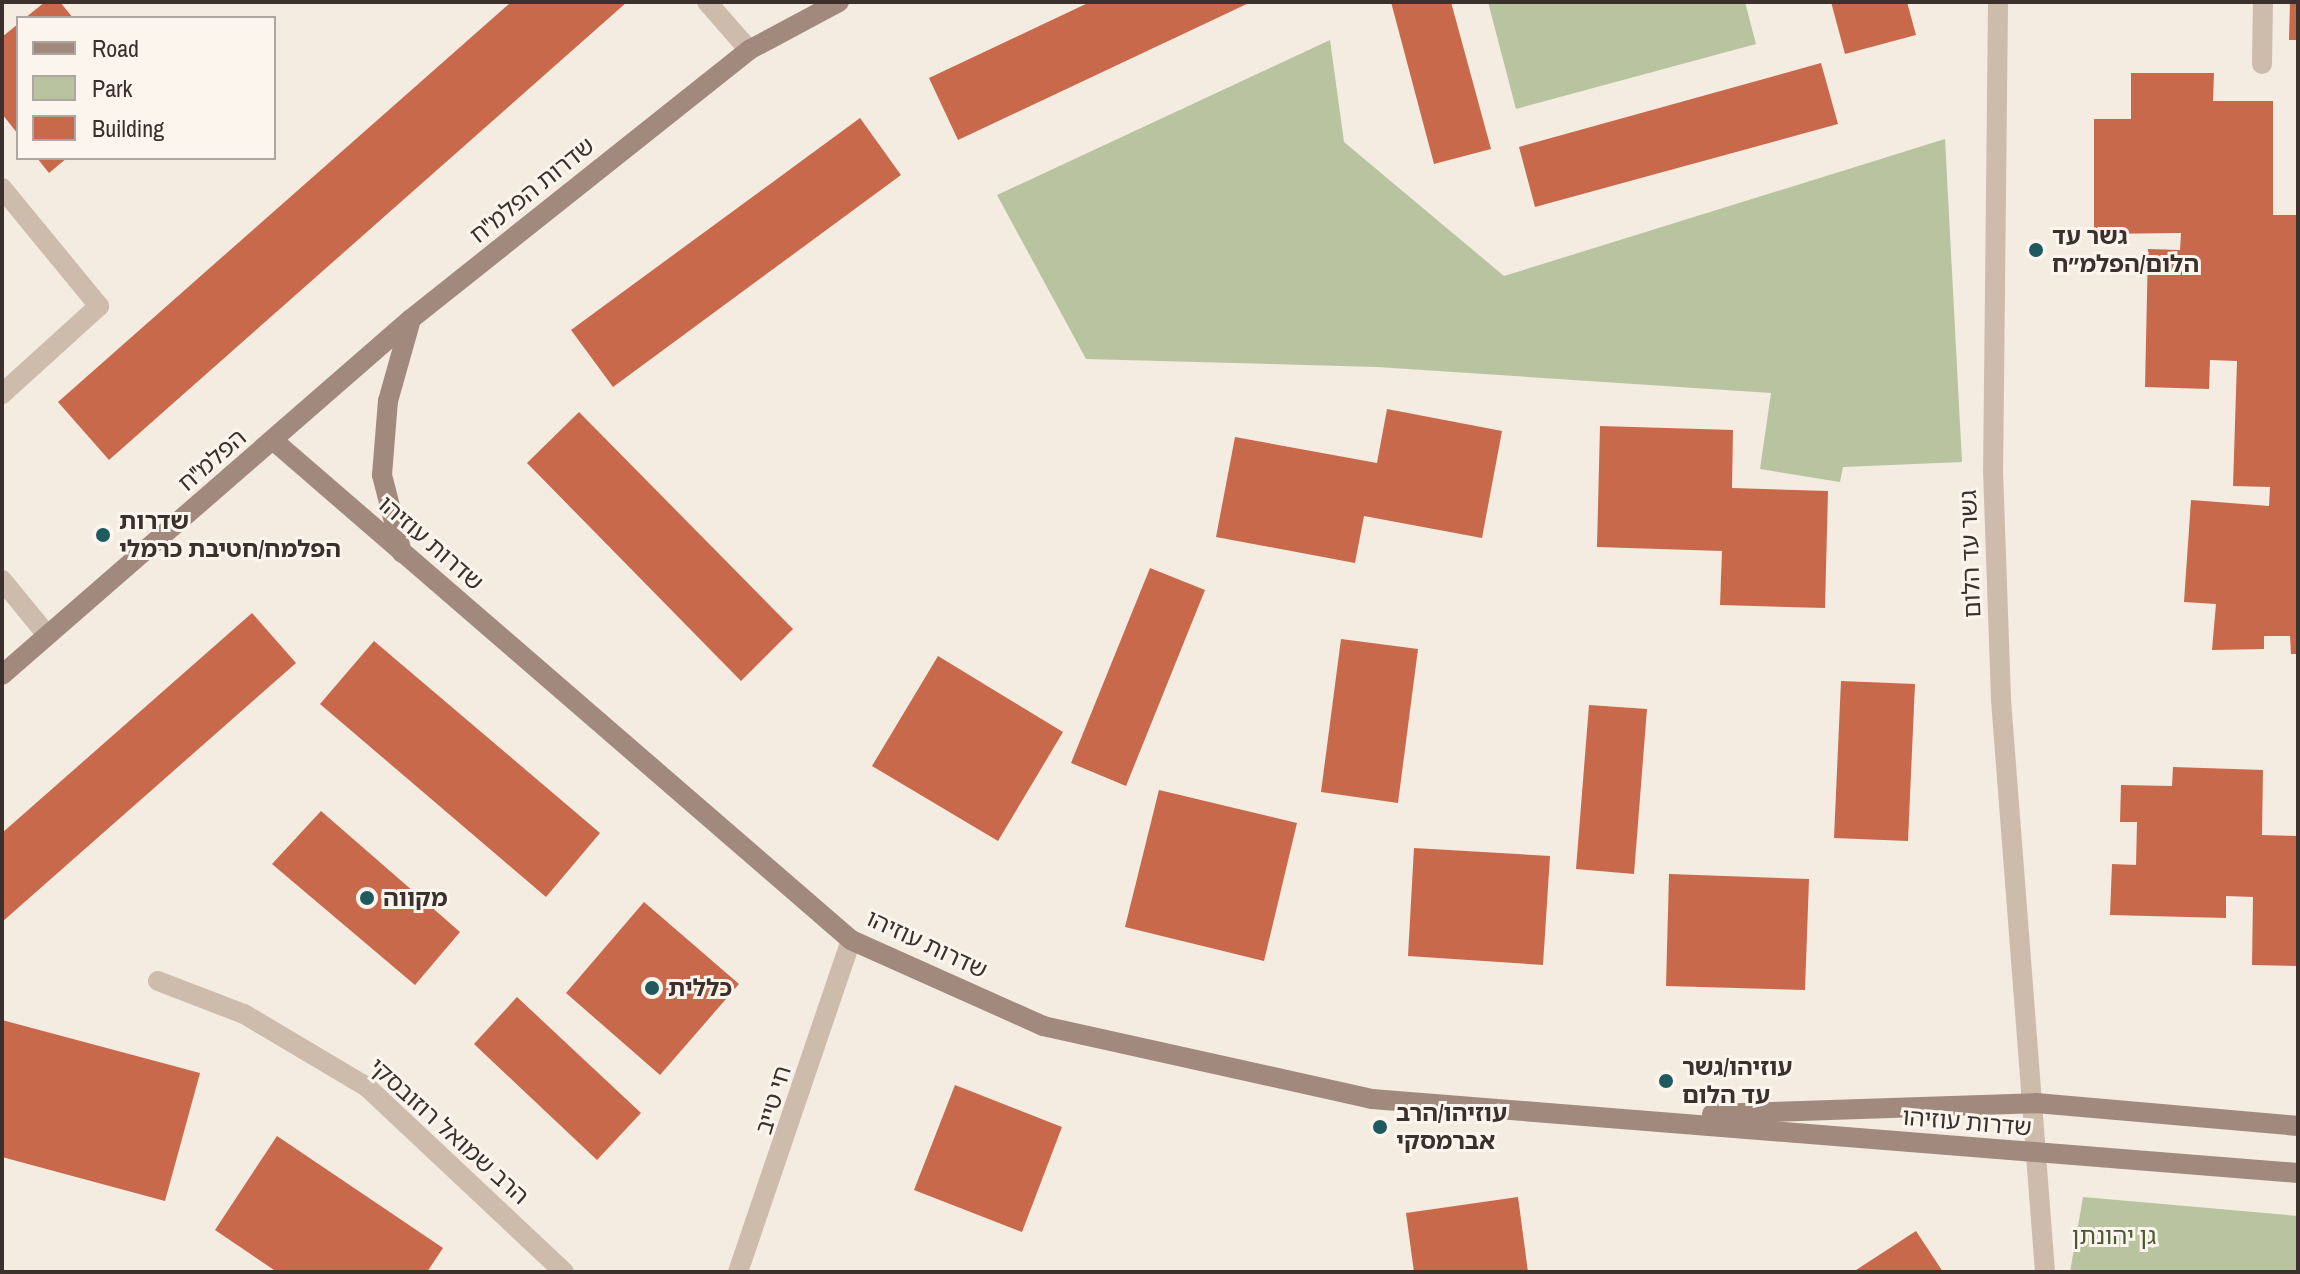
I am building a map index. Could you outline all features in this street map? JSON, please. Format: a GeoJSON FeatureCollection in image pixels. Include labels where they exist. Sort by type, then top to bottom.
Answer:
{"type":"FeatureCollection","features":[{"type":"Feature","properties":{"kind":"street"},"geometry":{"type":"LineString","coordinates":[[707,2],[749,50]]}},
{"type":"Feature","properties":{"kind":"street","name":"שדרות הפלמ\"ח"},"geometry":{"type":"LineString","coordinates":[[274,441],[411,319],[749,50],[839,2]]}},
{"type":"Feature","properties":{"kind":"street","name":"גשר עד הלום"},"geometry":{"type":"LineString","coordinates":[[1998,2],[1993,470],[2000,652],[2041,1155],[2045,1272]]}},
{"type":"Feature","properties":{"kind":"street"},"geometry":{"type":"LineString","coordinates":[[2262,64],[2263,2]]}},
{"type":"Feature","properties":{"kind":"street"},"geometry":{"type":"LineString","coordinates":[[2,188],[99,306],[2,394]]}},
{"type":"Feature","properties":{"kind":"street"},"geometry":{"type":"LineString","coordinates":[[402,553],[382,475],[388,401],[411,319]]}},
{"type":"Feature","properties":{"kind":"street","name":"שדרות עוזיהו"},"geometry":{"type":"LineString","coordinates":[[274,441],[851,940],[1043,1026],[1179,1062],[1372,1099],[1632,1117],[2041,1155],[2298,1173]]}},
{"type":"Feature","properties":{"kind":"street","name":"הפלמ\"ח"},"geometry":{"type":"LineString","coordinates":[[2,675],[274,441]]}},
{"type":"Feature","properties":{"kind":"street"},"geometry":{"type":"LineString","coordinates":[[2,580],[47,635]]}},
{"type":"Feature","properties":{"kind":"street","name":"חי טייב"},"geometry":{"type":"LineString","coordinates":[[738,1272],[851,940]]}},
{"type":"Feature","properties":{"kind":"street","name":"הרב שמואל רוזובסקי"},"geometry":{"type":"LineString","coordinates":[[158,981],[244,1014],[367,1087],[564,1272]]}},
{"type":"Feature","properties":{"kind":"street","name":"שדרות עוזיהו"},"geometry":{"type":"LineString","coordinates":[[1632,1117],[2036,1103],[2298,1126]]}},
{"type":"Feature","properties":{"kind":"green space"},"geometry":{"type":"Polygon","coordinates":[[[1488,2],[1745,2],[1756,44],[1516,109],[1488,2]]]}},
{"type":"Feature","properties":{"kind":"green space"},"geometry":{"type":"Polygon","coordinates":[[[1330,40],[1344,142],[1504,276],[1945,139],[1962,462],[1843,467],[1840,482],[1760,469],[1771,393],[1377,367],[1086,359],[997,195],[1330,40]]]}},
{"type":"Feature","properties":{"kind":"green space","name":"גן יהונתן"},"geometry":{"type":"Polygon","coordinates":[[[2083,1197],[2298,1216],[2298,1272],[2070,1272],[2083,1197]]]}},
{"type":"Feature","properties":{"kind":"building"},"geometry":{"type":"Polygon","coordinates":[[[45,2],[60,2],[71,16],[28,16],[45,2]]]}},
{"type":"Feature","properties":{"kind":"building"},"geometry":{"type":"Polygon","coordinates":[[[511,2],[627,2],[109,460],[58,402],[511,2]]]}},
{"type":"Feature","properties":{"kind":"building"},"geometry":{"type":"Polygon","coordinates":[[[1090,2],[1251,2],[958,140],[929,78],[1090,2]]]}},
{"type":"Feature","properties":{"kind":"building"},"geometry":{"type":"Polygon","coordinates":[[[1391,2],[1451,2],[1491,149],[1434,164],[1391,2]]]}},
{"type":"Feature","properties":{"kind":"building"},"geometry":{"type":"Polygon","coordinates":[[[1831,2],[1907,2],[1916,35],[1845,54],[1831,2]]]}},
{"type":"Feature","properties":{"kind":"building"},"geometry":{"type":"Polygon","coordinates":[[[2290,2],[2298,2],[2298,40],[2289,40],[2290,2]]]}},
{"type":"Feature","properties":{"kind":"building"},"geometry":{"type":"Polygon","coordinates":[[[16,26],[16,132],[2,114],[2,37],[16,26]]]}},
{"type":"Feature","properties":{"kind":"building"},"geometry":{"type":"Polygon","coordinates":[[[1821,63],[1838,124],[1535,207],[1519,147],[1821,63]]]}},
{"type":"Feature","properties":{"kind":"building"},"geometry":{"type":"Polygon","coordinates":[[[2131,73],[2214,73],[2213,101],[2273,101],[2273,215],[2298,215],[2298,654],[2291,654],[2290,636],[2264,636],[2264,649],[2212,650],[2216,604],[2184,602],[2191,500],[2269,506],[2270,487],[2233,486],[2237,361],[2210,360],[2209,389],[2145,387],[2148,249],[2180,250],[2181,233],[2094,234],[2094,119],[2131,119],[2131,73]]]}},
{"type":"Feature","properties":{"kind":"building"},"geometry":{"type":"Polygon","coordinates":[[[860,118],[901,175],[613,387],[571,330],[860,118]]]}},
{"type":"Feature","properties":{"kind":"building"},"geometry":{"type":"Polygon","coordinates":[[[39,160],[65,160],[49,173],[39,160]]]}},
{"type":"Feature","properties":{"kind":"building"},"geometry":{"type":"Polygon","coordinates":[[[1387,409],[1502,431],[1482,538],[1364,516],[1355,563],[1216,537],[1235,437],[1377,463],[1387,409]]]}},
{"type":"Feature","properties":{"kind":"building"},"geometry":{"type":"Polygon","coordinates":[[[579,412],[793,629],[741,681],[527,463],[579,412]]]}},
{"type":"Feature","properties":{"kind":"building"},"geometry":{"type":"Polygon","coordinates":[[[1600,426],[1733,430],[1732,488],[1828,491],[1825,608],[1720,605],[1722,551],[1597,547],[1600,426]]]}},
{"type":"Feature","properties":{"kind":"building"},"geometry":{"type":"Polygon","coordinates":[[[1150,568],[1205,590],[1126,786],[1071,763],[1150,568]]]}},
{"type":"Feature","properties":{"kind":"building"},"geometry":{"type":"Polygon","coordinates":[[[252,613],[296,663],[2,922],[2,833],[252,613]]]}},
{"type":"Feature","properties":{"kind":"building"},"geometry":{"type":"Polygon","coordinates":[[[1341,639],[1418,649],[1398,803],[1321,792],[1341,639]]]}},
{"type":"Feature","properties":{"kind":"building"},"geometry":{"type":"Polygon","coordinates":[[[374,641],[600,833],[546,897],[320,704],[374,641]]]}},
{"type":"Feature","properties":{"kind":"building"},"geometry":{"type":"Polygon","coordinates":[[[938,656],[1063,732],[998,841],[872,766],[938,656]]]}},
{"type":"Feature","properties":{"kind":"building"},"geometry":{"type":"Polygon","coordinates":[[[1841,681],[1915,684],[1908,841],[1834,838],[1841,681]]]}},
{"type":"Feature","properties":{"kind":"building"},"geometry":{"type":"Polygon","coordinates":[[[1589,705],[1647,709],[1634,874],[1576,869],[1589,705]]]}},
{"type":"Feature","properties":{"kind":"building"},"geometry":{"type":"Polygon","coordinates":[[[2173,767],[2263,770],[2262,835],[2298,836],[2298,966],[2252,965],[2253,897],[2226,896],[2226,918],[2110,915],[2112,864],[2136,865],[2137,822],[2120,822],[2121,785],[2172,786],[2173,767]]]}},
{"type":"Feature","properties":{"kind":"building"},"geometry":{"type":"Polygon","coordinates":[[[1159,790],[1297,823],[1264,961],[1125,927],[1159,790]]]}},
{"type":"Feature","properties":{"kind":"building","name":"מקווה"},"geometry":{"type":"Polygon","coordinates":[[[321,811],[460,932],[415,985],[272,864],[321,811]]]}},
{"type":"Feature","properties":{"kind":"building"},"geometry":{"type":"Polygon","coordinates":[[[1414,848],[1550,856],[1543,965],[1408,956],[1414,848]]]}},
{"type":"Feature","properties":{"kind":"building"},"geometry":{"type":"Polygon","coordinates":[[[1669,874],[1809,879],[1805,990],[1666,986],[1669,874]]]}},
{"type":"Feature","properties":{"kind":"building","name":"כללית"},"geometry":{"type":"Polygon","coordinates":[[[644,902],[739,984],[660,1075],[566,993],[644,902]]]}},
{"type":"Feature","properties":{"kind":"building"},"geometry":{"type":"Polygon","coordinates":[[[517,997],[641,1113],[597,1160],[474,1044],[517,997]]]}},
{"type":"Feature","properties":{"kind":"building"},"geometry":{"type":"Polygon","coordinates":[[[2,1020],[200,1073],[165,1201],[2,1157],[2,1020]]]}},
{"type":"Feature","properties":{"kind":"building"},"geometry":{"type":"Polygon","coordinates":[[[955,1085],[1062,1127],[1022,1232],[914,1190],[955,1085]]]}},
{"type":"Feature","properties":{"kind":"building"},"geometry":{"type":"Polygon","coordinates":[[[277,1136],[443,1248],[427,1272],[277,1272],[215,1230],[277,1136]]]}},
{"type":"Feature","properties":{"kind":"building"},"geometry":{"type":"Polygon","coordinates":[[[1518,1197],[1528,1272],[1414,1272],[1406,1213],[1518,1197]]]}},
{"type":"Feature","properties":{"kind":"building"},"geometry":{"type":"Polygon","coordinates":[[[1916,1231],[1943,1272],[1853,1272],[1916,1231]]]}},
{"type":"Feature","properties":{"kind":"place","name":"גשר עד הלום/הפלמ״ח"},"geometry":{"type":"Point","coordinates":[2036,250]}},
{"type":"Feature","properties":{"kind":"place","name":"שדרות הפלמח/חטיבת כרמלי"},"geometry":{"type":"Point","coordinates":[103,535]}},
{"type":"Feature","properties":{"kind":"place","name":"מקווה"},"geometry":{"type":"Point","coordinates":[367,898]}},
{"type":"Feature","properties":{"kind":"place","name":"כללית"},"geometry":{"type":"Point","coordinates":[652,988]}},
{"type":"Feature","properties":{"kind":"place","name":"עוזיהו/גשר עד הלום"},"geometry":{"type":"Point","coordinates":[1666,1081]}},
{"type":"Feature","properties":{"kind":"place","name":"עוזיהו/הרב אברמסקי"},"geometry":{"type":"Point","coordinates":[1380,1127]}}]}
